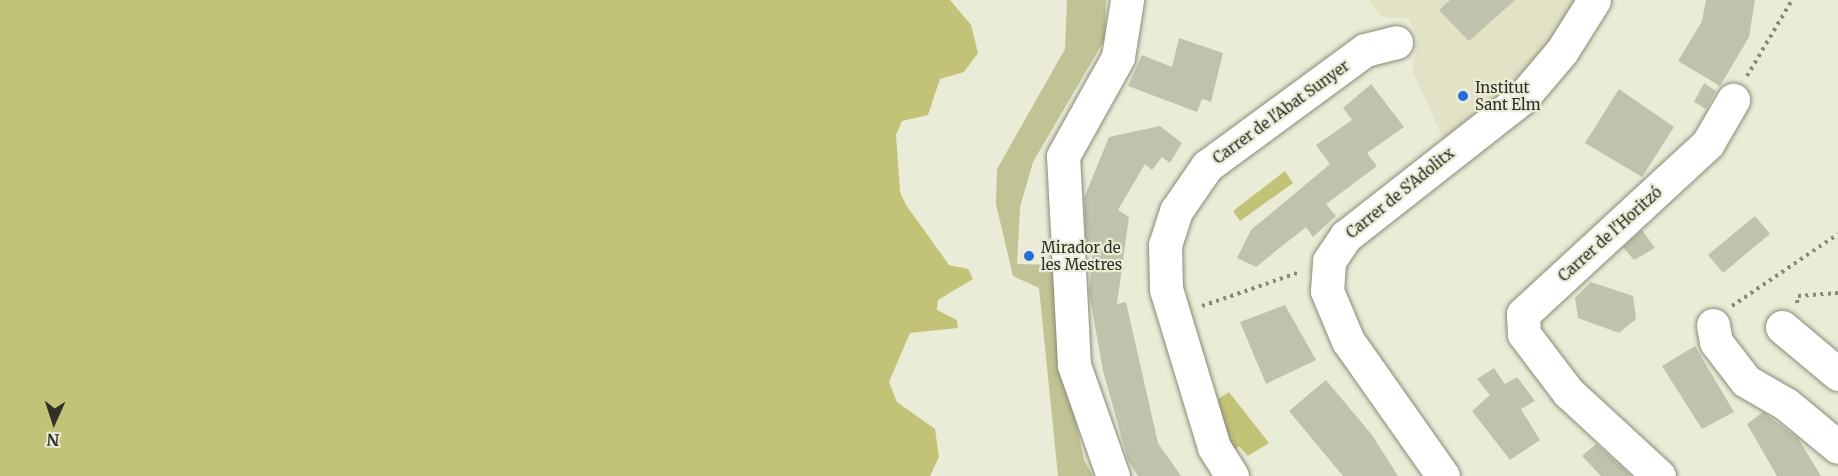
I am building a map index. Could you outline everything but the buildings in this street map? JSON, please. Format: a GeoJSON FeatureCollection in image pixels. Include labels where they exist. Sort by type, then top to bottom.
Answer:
{"type":"FeatureCollection","features":[{"type":"Feature","properties":{"kind":"street"},"geometry":{"type":"LineString","coordinates":[[1113,476],[1074,365],[1064,156],[1118,57],[1127,0]]}},
{"type":"Feature","properties":{"kind":"street","name":"Carrer de S'Adolitx"},"geometry":{"type":"LineString","coordinates":[[1329,261],[1346,236],[1523,96],[1562,51],[1594,0]]}},
{"type":"Feature","properties":{"kind":"street","name":"Carrer de l'Abat Sunyer"},"geometry":{"type":"LineString","coordinates":[[1232,476],[1214,447],[1166,289],[1165,245],[1173,222],[1207,166],[1365,50],[1396,42]]}},
{"type":"Feature","properties":{"kind":"street","name":"Carrer de l'Horitzó"},"geometry":{"type":"LineString","coordinates":[[1659,476],[1568,392],[1524,334],[1523,314],[1708,143],[1733,100]]}},
{"type":"Feature","properties":{"kind":"street"},"geometry":{"type":"LineString","coordinates":[[1329,261],[1327,291],[1348,341],[1443,476]]}},
{"type":"Feature","properties":{"kind":"street"},"geometry":{"type":"LineString","coordinates":[[1718,319],[1716,342],[1746,381],[1786,404],[1838,447]]}},
{"type":"Feature","properties":{"kind":"street"},"geometry":{"type":"LineString","coordinates":[[1782,327],[1838,374]]}},
{"type":"Feature","properties":{"kind":"path"},"geometry":{"type":"LineString","coordinates":[[1733,100],[1792,0]]}},
{"type":"Feature","properties":{"kind":"path"},"geometry":{"type":"LineString","coordinates":[[1718,319],[1838,234]]}},
{"type":"Feature","properties":{"kind":"path"},"geometry":{"type":"LineString","coordinates":[[1166,289],[1193,293],[1203,309],[1329,261]]}},
{"type":"Feature","properties":{"kind":"path"},"geometry":{"type":"LineString","coordinates":[[1798,296],[1838,293]]}},
{"type":"Feature","properties":{"kind":"shaded area"},"geometry":{"type":"Polygon","coordinates":[[[0,0],[950,0],[971,25],[978,53],[964,72],[940,79],[928,115],[902,121],[896,135],[900,192],[906,205],[949,265],[968,269],[973,279],[938,300],[937,310],[957,320],[958,328],[910,333],[889,382],[897,402],[935,429],[939,457],[930,476],[0,476],[0,0]]]}},
{"type":"Feature","properties":{"kind":"shaded area"},"geometry":{"type":"Polygon","coordinates":[[[1067,0],[1106,0],[1105,39],[1033,162],[1020,207],[1017,264],[1056,265],[1058,336],[1084,460],[1093,476],[1058,476],[1039,288],[1013,276],[996,204],[997,169],[1065,49],[1067,0]]]}},
{"type":"Feature","properties":{"kind":"shaded area","name":"Institut Sant Elm"},"geometry":{"type":"Polygon","coordinates":[[[1368,0],[1576,0],[1550,49],[1445,143],[1412,70],[1418,37],[1408,19],[1382,17],[1368,0]]]}},
{"type":"Feature","properties":{"kind":"shaded area"},"geometry":{"type":"Polygon","coordinates":[[[1285,171],[1293,183],[1240,221],[1233,211],[1285,171]]]}},
{"type":"Feature","properties":{"kind":"shaded area"},"geometry":{"type":"Polygon","coordinates":[[[1229,392],[1269,443],[1248,456],[1239,446],[1235,449],[1222,431],[1215,401],[1229,392]]]}},
{"type":"Feature","properties":{"kind":"place","name":"Institut Sant Elm"},"geometry":{"type":"Point","coordinates":[1463,96]}},
{"type":"Feature","properties":{"kind":"place","name":"Mirador de les Mestres"},"geometry":{"type":"Point","coordinates":[1029,256]}}]}
